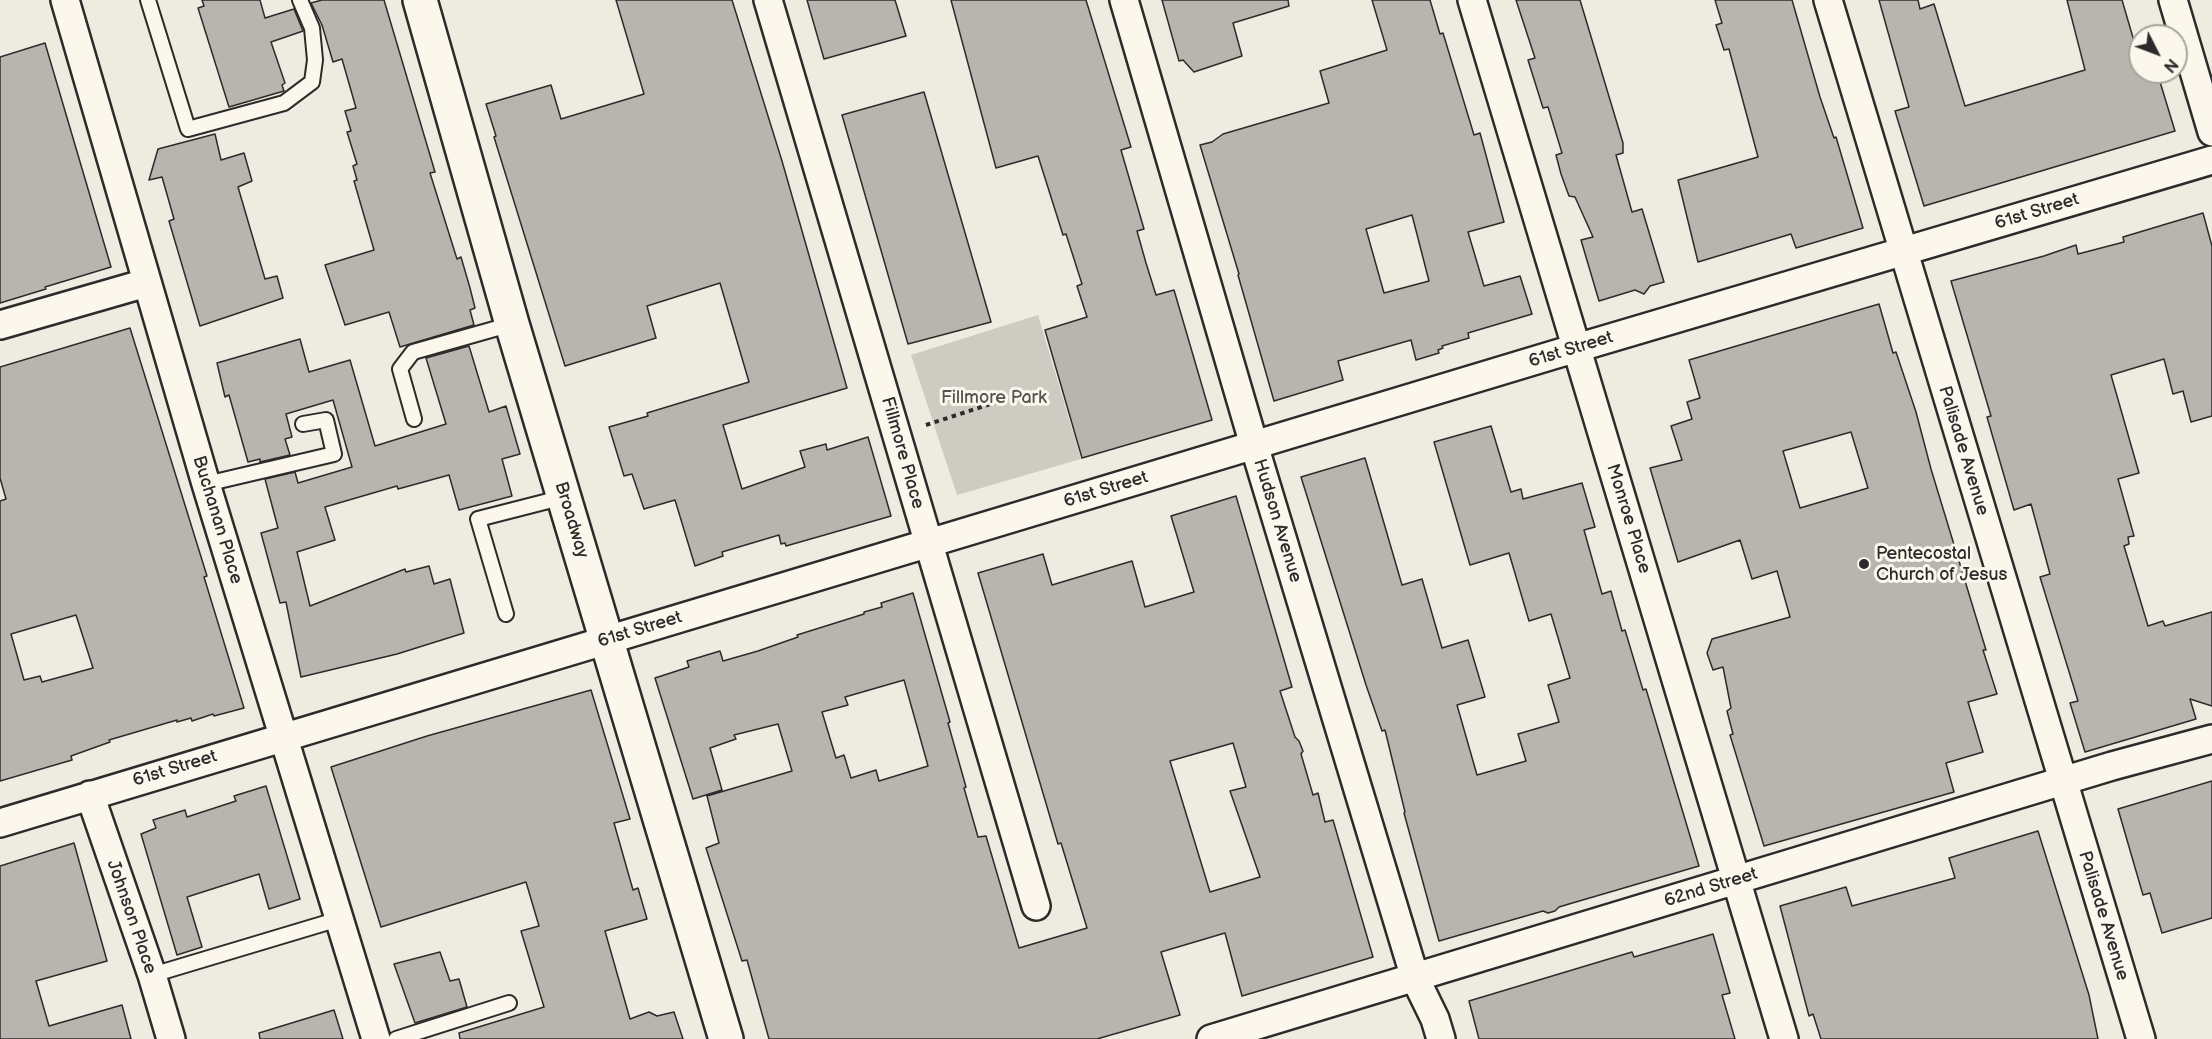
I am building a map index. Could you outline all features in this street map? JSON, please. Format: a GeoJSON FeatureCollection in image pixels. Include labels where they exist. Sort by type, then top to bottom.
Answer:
{"type":"FeatureCollection","features":[{"type":"Feature","properties":{"kind":"street","name":"Buchanan Place"},"geometry":{"type":"LineString","coordinates":[[65,0],[146,283],[376,1039]]}},
{"type":"Feature","properties":{"kind":"street","name":"Broadway"},"geometry":{"type":"LineString","coordinates":[[420,0],[512,324],[726,1039]]}},
{"type":"Feature","properties":{"kind":"street","name":"Fillmore Place"},"geometry":{"type":"LineString","coordinates":[[768,0],[1036,906]]}},
{"type":"Feature","properties":{"kind":"street","name":"Hudson Avenue"},"geometry":{"type":"LineString","coordinates":[[1124,0],[1254,445],[1415,978],[1435,1019],[1441,1039]]}},
{"type":"Feature","properties":{"kind":"street","name":"Monroe Place"},"geometry":{"type":"LineString","coordinates":[[1472,0],[1784,1039]]}},
{"type":"Feature","properties":{"kind":"street","name":"Palisade Avenue"},"geometry":{"type":"LineString","coordinates":[[1828,0],[2141,1039]]}},
{"type":"Feature","properties":{"kind":"street"},"geometry":{"type":"LineString","coordinates":[[2173,0],[2212,132]]}},
{"type":"Feature","properties":{"kind":"street","name":"61st Street"},"geometry":{"type":"LineString","coordinates":[[0,823],[282,736],[2212,160]]}},
{"type":"Feature","properties":{"kind":"street"},"geometry":{"type":"LineString","coordinates":[[0,325],[146,283]]}},
{"type":"Feature","properties":{"kind":"street","name":"62nd Street"},"geometry":{"type":"LineString","coordinates":[[1211,1039],[2063,781],[2212,739]]}},
{"type":"Feature","properties":{"kind":"street","name":"Johnson Place"},"geometry":{"type":"LineString","coordinates":[[90,795],[152,975],[171,1039]]}},
{"type":"Feature","properties":{"kind":"lane"},"geometry":{"type":"LineString","coordinates":[[148,0],[188,129],[284,103],[312,82],[315,60],[312,28],[300,0]]}},
{"type":"Feature","properties":{"kind":"lane"},"geometry":{"type":"LineString","coordinates":[[414,419],[400,369],[413,352],[512,324]]}},
{"type":"Feature","properties":{"kind":"lane"},"geometry":{"type":"LineString","coordinates":[[206,483],[334,454],[326,420],[303,424]]}},
{"type":"Feature","properties":{"kind":"lane"},"geometry":{"type":"LineString","coordinates":[[506,614],[478,519],[564,497]]}},
{"type":"Feature","properties":{"kind":"lane"},"geometry":{"type":"LineString","coordinates":[[152,975],[339,919]]}},
{"type":"Feature","properties":{"kind":"lane"},"geometry":{"type":"LineString","coordinates":[[396,1039],[509,1003]]}},
{"type":"Feature","properties":{"kind":"path"},"geometry":{"type":"LineString","coordinates":[[926,425],[1003,400]]}},
{"type":"Feature","properties":{"kind":"green space","name":"Fillmore Park"},"geometry":{"type":"Polygon","coordinates":[[[1038,315],[1081,459],[957,495],[911,355],[1038,315]]]}},
{"type":"Feature","properties":{"kind":"building"},"geometry":{"type":"Polygon","coordinates":[[[202,0],[260,0],[265,18],[294,9],[303,31],[271,42],[285,83],[282,85],[284,91],[229,107],[198,8],[204,6],[202,0]]]}},
{"type":"Feature","properties":{"kind":"building"},"geometry":{"type":"Polygon","coordinates":[[[322,0],[384,0],[435,172],[430,173],[457,259],[461,257],[470,288],[475,308],[470,310],[474,325],[400,347],[389,312],[345,325],[325,265],[374,250],[354,181],[357,180],[353,166],[357,164],[347,132],[351,131],[345,111],[356,108],[342,59],[333,62],[322,25],[311,3],[322,0]]]}},
{"type":"Feature","properties":{"kind":"building"},"geometry":{"type":"Polygon","coordinates":[[[616,0],[732,0],[782,161],[847,388],[723,425],[742,489],[805,467],[800,451],[826,444],[827,450],[868,437],[891,516],[786,546],[785,543],[781,544],[779,535],[722,552],[723,556],[695,566],[675,500],[644,509],[632,474],[624,476],[609,427],[749,382],[720,283],[647,306],[656,338],[565,366],[494,137],[496,136],[486,104],[551,85],[561,119],[644,94],[616,0]]]}},
{"type":"Feature","properties":{"kind":"building"},"geometry":{"type":"Polygon","coordinates":[[[807,0],[895,0],[906,36],[824,59],[807,0]]]}},
{"type":"Feature","properties":{"kind":"building"},"geometry":{"type":"Polygon","coordinates":[[[951,0],[1086,0],[1131,147],[1121,150],[1144,229],[1137,231],[1146,263],[1156,295],[1174,290],[1212,420],[1082,458],[1045,330],[1087,317],[1077,286],[1082,284],[1066,234],[1063,235],[1038,156],[996,168],[951,0]]]}},
{"type":"Feature","properties":{"kind":"building"},"geometry":{"type":"Polygon","coordinates":[[[1162,0],[1288,0],[1289,6],[1233,23],[1242,56],[1194,72],[1183,60],[1179,61],[1162,0]]]}},
{"type":"Feature","properties":{"kind":"building"},"geometry":{"type":"Polygon","coordinates":[[[1372,0],[1430,0],[1440,34],[1443,33],[1474,135],[1480,133],[1504,222],[1468,232],[1484,286],[1520,276],[1532,314],[1468,333],[1469,338],[1442,346],[1443,348],[1438,350],[1439,353],[1416,360],[1411,340],[1338,361],[1343,380],[1274,401],[1200,145],[1212,142],[1223,134],[1329,103],[1320,71],[1387,50],[1372,0]],[[1412,215],[1366,229],[1384,293],[1429,281],[1412,215]]]}},
{"type":"Feature","properties":{"kind":"building"},"geometry":{"type":"Polygon","coordinates":[[[1516,0],[1580,0],[1623,143],[1623,153],[1616,155],[1632,212],[1642,209],[1664,282],[1650,286],[1644,294],[1635,290],[1599,301],[1581,240],[1593,237],[1575,197],[1569,196],[1561,174],[1556,155],[1562,153],[1548,107],[1543,108],[1528,60],[1535,58],[1516,0]]]}},
{"type":"Feature","properties":{"kind":"building"},"geometry":{"type":"Polygon","coordinates":[[[1715,0],[1792,0],[1820,97],[1834,138],[1836,137],[1863,228],[1796,248],[1791,234],[1698,262],[1678,180],[1758,157],[1729,49],[1724,50],[1716,25],[1722,23],[1715,0]]]}},
{"type":"Feature","properties":{"kind":"building"},"geometry":{"type":"Polygon","coordinates":[[[1879,0],[1918,0],[1920,9],[1934,4],[1965,106],[2085,70],[2067,0],[2122,0],[2129,24],[2128,84],[2161,84],[2175,131],[1924,206],[1895,111],[1909,107],[1879,0]]]}},
{"type":"Feature","properties":{"kind":"building"},"geometry":{"type":"Polygon","coordinates":[[[45,43],[111,267],[0,303],[0,57],[45,43]]]}},
{"type":"Feature","properties":{"kind":"building"},"geometry":{"type":"Polygon","coordinates":[[[924,92],[991,322],[908,344],[842,115],[924,92]]]}},
{"type":"Feature","properties":{"kind":"building"},"geometry":{"type":"Polygon","coordinates":[[[215,134],[221,160],[244,153],[252,181],[238,187],[265,279],[277,276],[283,298],[200,326],[169,221],[174,219],[162,177],[149,180],[158,149],[215,134]]]}},
{"type":"Feature","properties":{"kind":"building"},"geometry":{"type":"Polygon","coordinates":[[[2203,213],[2212,246],[2212,416],[2191,422],[2183,391],[2173,394],[2164,359],[2111,375],[2139,473],[2118,479],[2134,536],[2128,537],[2129,544],[2124,546],[2148,626],[2163,621],[2165,626],[2212,612],[2212,706],[2190,699],[2196,719],[2085,752],[2070,703],[2078,701],[2040,577],[2050,574],[2031,504],[2014,510],[1987,417],[1991,416],[1951,281],[2076,245],[2078,254],[2124,242],[2123,237],[2203,213]]]}},
{"type":"Feature","properties":{"kind":"building"},"geometry":{"type":"Polygon","coordinates":[[[1879,304],[1893,353],[1896,352],[1916,412],[1997,694],[1968,702],[1983,752],[1946,763],[1954,792],[1764,846],[1730,735],[1733,734],[1727,711],[1731,708],[1723,667],[1713,670],[1707,653],[1712,639],[1790,617],[1777,571],[1752,579],[1740,540],[1678,562],[1650,468],[1682,460],[1671,426],[1692,419],[1687,402],[1700,398],[1689,360],[1879,304]],[[1851,432],[1783,451],[1800,508],[1868,488],[1851,432]]]}},
{"type":"Feature","properties":{"kind":"building"},"geometry":{"type":"Polygon","coordinates":[[[130,328],[207,576],[204,577],[244,708],[192,721],[191,718],[177,722],[177,720],[109,740],[110,742],[71,756],[72,760],[0,781],[0,501],[6,499],[0,478],[0,367],[130,328]],[[76,615],[11,634],[24,680],[40,676],[42,682],[93,668],[76,615]]]}},
{"type":"Feature","properties":{"kind":"building"},"geometry":{"type":"Polygon","coordinates":[[[300,339],[309,372],[350,360],[375,446],[446,424],[426,358],[469,346],[489,412],[506,406],[520,454],[502,459],[512,496],[459,510],[449,475],[398,489],[397,486],[325,507],[335,540],[297,552],[310,606],[405,569],[406,572],[429,566],[434,584],[450,579],[464,633],[397,654],[301,677],[286,602],[280,603],[261,533],[278,528],[265,479],[295,472],[298,483],[352,467],[333,400],[286,414],[292,437],[285,439],[290,455],[260,462],[260,459],[248,462],[229,395],[225,397],[217,363],[300,339]]]}},
{"type":"Feature","properties":{"kind":"building"},"geometry":{"type":"Polygon","coordinates":[[[1491,426],[1511,492],[1521,489],[1523,499],[1582,483],[1595,527],[1584,530],[1602,594],[1611,591],[1622,631],[1625,630],[1643,690],[1646,689],[1699,866],[1559,907],[1555,911],[1548,913],[1543,911],[1439,941],[1404,813],[1385,730],[1382,731],[1366,685],[1301,477],[1365,458],[1402,585],[1422,579],[1442,648],[1468,640],[1485,697],[1457,705],[1477,775],[1526,761],[1518,734],[1559,722],[1548,685],[1570,678],[1551,614],[1529,621],[1509,553],[1470,565],[1434,442],[1491,426]]]}},
{"type":"Feature","properties":{"kind":"building"},"geometry":{"type":"Polygon","coordinates":[[[1236,496],[1292,687],[1280,691],[1295,737],[1303,751],[1301,754],[1313,795],[1318,793],[1325,822],[1333,820],[1373,957],[1242,996],[1225,933],[1161,952],[1180,1015],[1097,1039],[769,1039],[747,960],[742,961],[706,848],[719,843],[707,796],[792,771],[778,724],[734,735],[736,739],[710,748],[722,790],[693,799],[655,678],[689,667],[687,661],[720,651],[723,661],[758,651],[798,637],[797,635],[864,614],[864,612],[882,607],[881,603],[913,593],[950,722],[948,723],[978,837],[986,836],[1019,948],[1087,928],[1061,843],[1058,844],[978,573],[1043,554],[1052,585],[1132,561],[1145,607],[1194,592],[1171,516],[1236,496]],[[904,680],[845,697],[848,705],[822,712],[836,758],[844,755],[851,778],[876,770],[879,781],[928,766],[904,680]],[[1233,743],[1170,761],[1210,892],[1260,877],[1230,791],[1246,787],[1233,743]]]}},
{"type":"Feature","properties":{"kind":"building"},"geometry":{"type":"Polygon","coordinates":[[[591,690],[630,819],[614,823],[633,890],[638,888],[647,919],[605,931],[630,1019],[649,1012],[657,1016],[674,1012],[683,1039],[460,1039],[459,1033],[544,1007],[521,931],[539,926],[526,882],[381,927],[331,767],[427,736],[591,690]]]}},
{"type":"Feature","properties":{"kind":"building"},"geometry":{"type":"Polygon","coordinates":[[[2212,781],[2212,918],[2162,933],[2150,893],[2143,895],[2118,809],[2212,781]]]}},
{"type":"Feature","properties":{"kind":"building"},"geometry":{"type":"Polygon","coordinates":[[[266,786],[300,899],[269,909],[259,874],[187,897],[202,947],[177,955],[141,834],[156,828],[153,820],[185,810],[187,817],[236,801],[234,796],[266,786]]]}},
{"type":"Feature","properties":{"kind":"building"},"geometry":{"type":"Polygon","coordinates":[[[2038,831],[2089,995],[2098,1039],[1821,1039],[1813,1014],[1809,1016],[1780,906],[1846,887],[1852,906],[1955,878],[1949,858],[2038,831]]]}},
{"type":"Feature","properties":{"kind":"building"},"geometry":{"type":"Polygon","coordinates":[[[74,843],[107,961],[36,981],[49,1026],[122,1005],[131,1039],[0,1039],[0,866],[74,843]]]}},
{"type":"Feature","properties":{"kind":"building"},"geometry":{"type":"Polygon","coordinates":[[[1713,934],[1730,993],[1722,995],[1735,1039],[1479,1039],[1469,1001],[1632,952],[1634,957],[1713,934]]]}},
{"type":"Feature","properties":{"kind":"building"},"geometry":{"type":"Polygon","coordinates":[[[440,952],[450,981],[459,979],[467,1007],[415,1023],[394,964],[440,952]]]}},
{"type":"Feature","properties":{"kind":"building"},"geometry":{"type":"Polygon","coordinates":[[[334,1010],[343,1039],[260,1039],[259,1033],[334,1010]]]}},
{"type":"Feature","properties":{"kind":"place","name":"Pentecostal Church of Jesus"},"geometry":{"type":"Point","coordinates":[1864,564]}}]}
